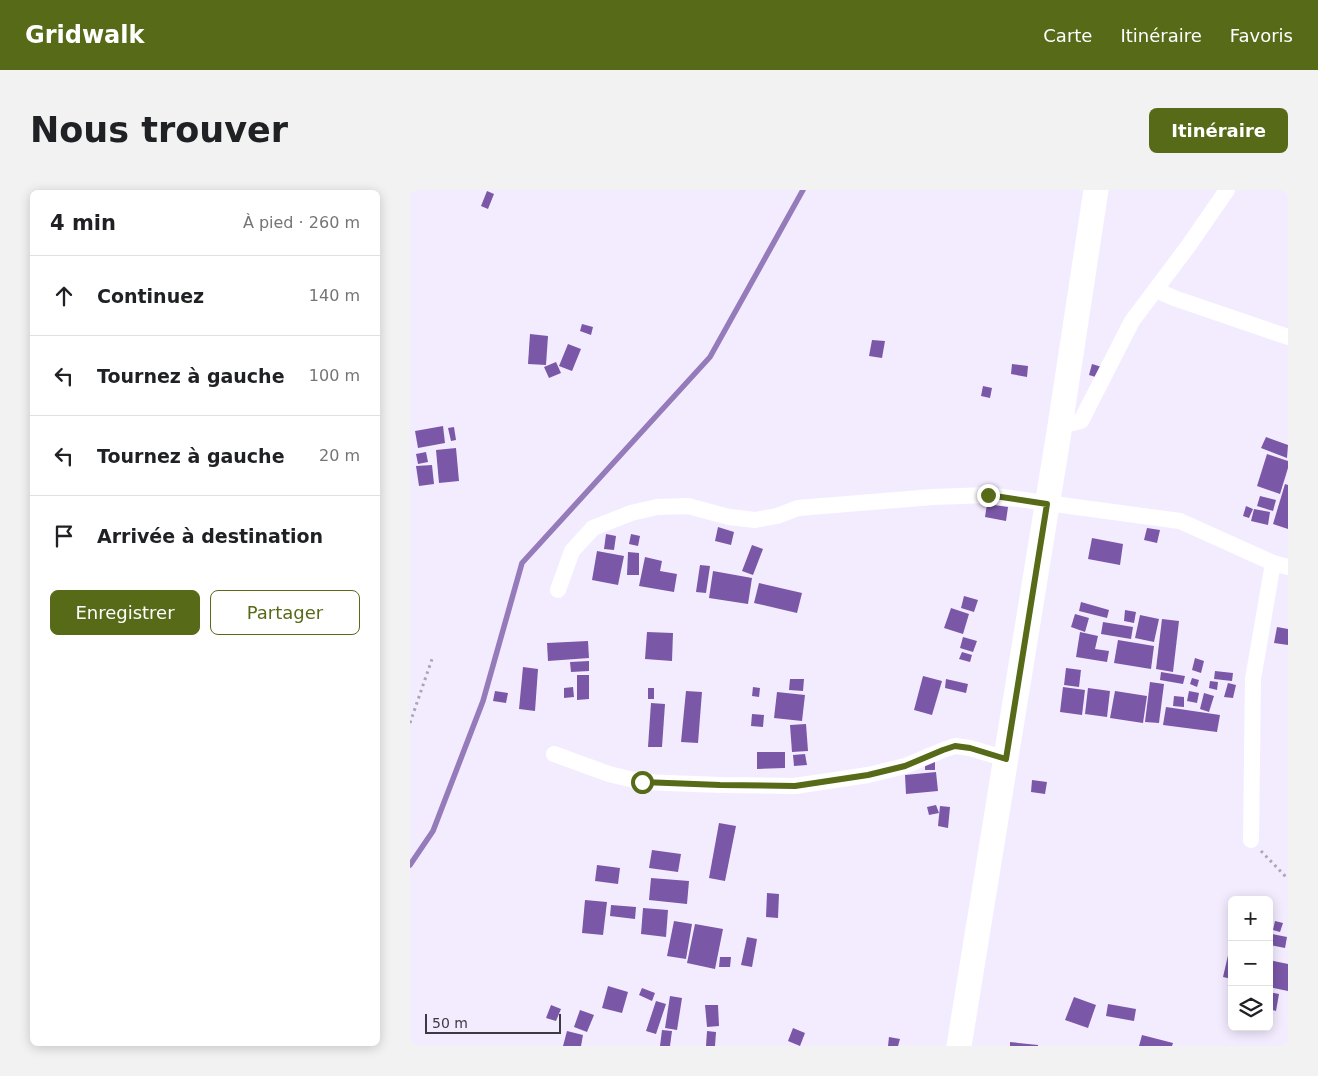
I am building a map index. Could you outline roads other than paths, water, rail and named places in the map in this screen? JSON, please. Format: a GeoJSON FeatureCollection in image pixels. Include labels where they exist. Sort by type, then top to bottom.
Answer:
{"type":"FeatureCollection","features":[{"type":"Feature","properties":{"kind":"main road"},"geometry":{"type":"LineString","coordinates":[[959,1046],[1060,426],[1096,190]]}},
{"type":"Feature","properties":{"kind":"street"},"geometry":{"type":"LineString","coordinates":[[1060,426],[1081,421],[1132,321],[1227,190]]}},
{"type":"Feature","properties":{"kind":"street"},"geometry":{"type":"LineString","coordinates":[[1156,290],[1288,337]]}},
{"type":"Feature","properties":{"kind":"street"},"geometry":{"type":"LineString","coordinates":[[558,590],[572,551],[594,528],[631,513],[657,507],[688,506],[729,517],[755,520],[777,516],[798,508],[932,497],[988,495],[1180,521],[1281,565],[1253,679],[1250,840]]}},
{"type":"Feature","properties":{"kind":"street"},"geometry":{"type":"LineString","coordinates":[[554,754],[609,774],[642,782],[730,786],[795,786],[868,775],[905,766],[955,746],[970,748],[1006,759]]}},
{"type":"Feature","properties":{"kind":"waterway"},"geometry":{"type":"LineString","coordinates":[[410,865],[433,831],[483,701],[522,563],[710,357],[803,190]]}}]}
